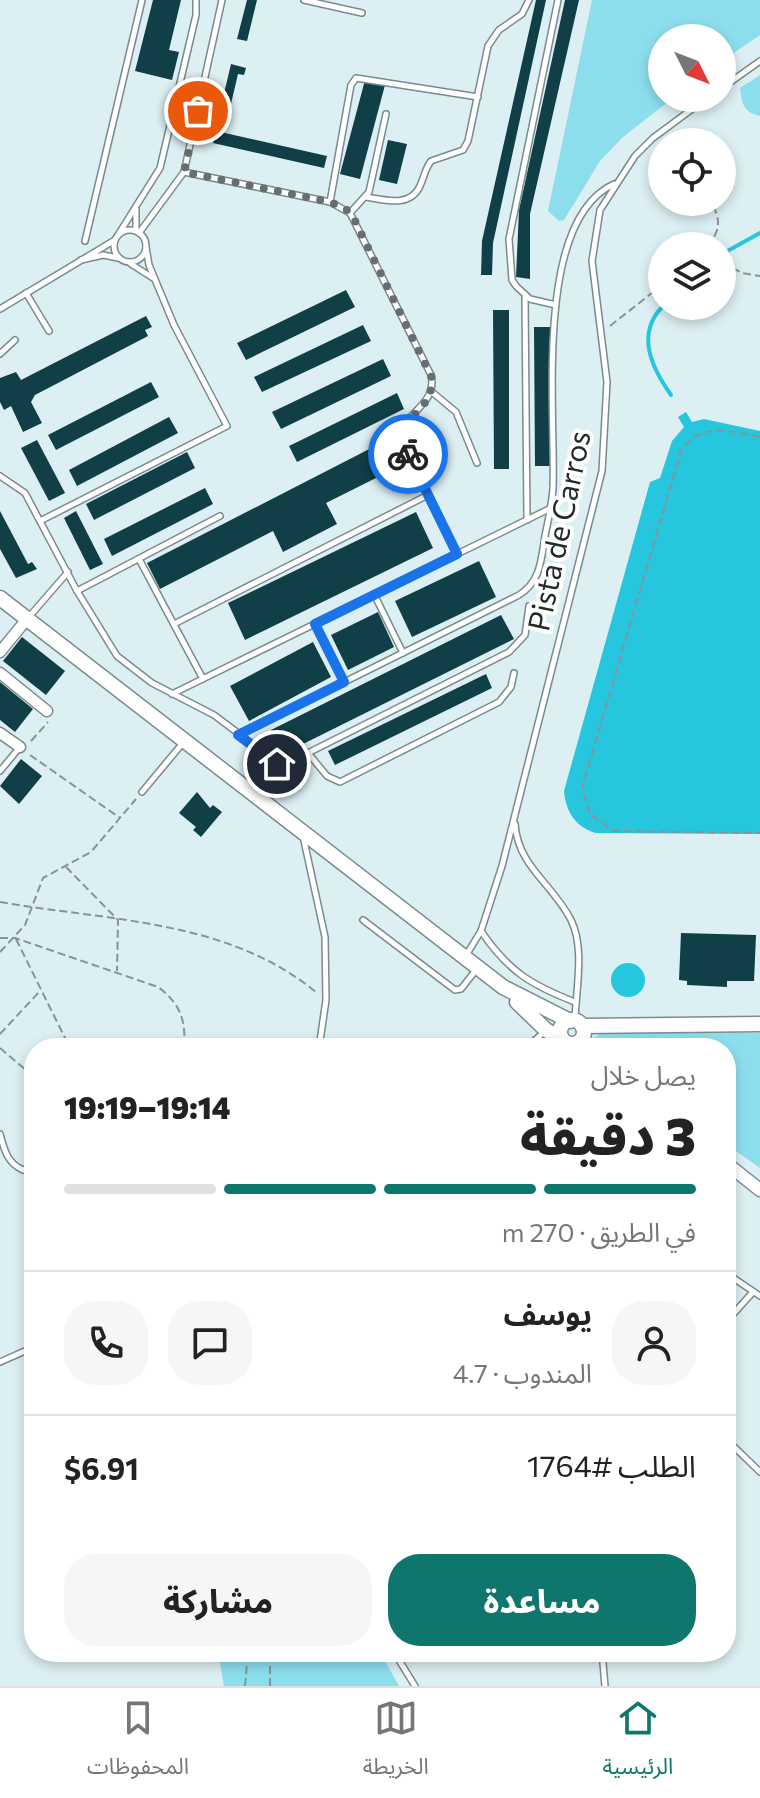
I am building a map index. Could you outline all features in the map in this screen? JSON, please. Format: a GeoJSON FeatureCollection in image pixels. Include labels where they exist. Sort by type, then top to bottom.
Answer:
{"type":"FeatureCollection","features":[{"type":"Feature","properties":{"kind":"main road"},"geometry":{"type":"LineString","coordinates":[[0,598],[503,987],[576,1035]]}},
{"type":"Feature","properties":{"kind":"main road"},"geometry":{"type":"LineString","coordinates":[[503,987],[546,1030],[576,1035],[760,1024]]}},
{"type":"Feature","properties":{"kind":"street"},"geometry":{"type":"LineString","coordinates":[[0,652],[27,619]]}},
{"type":"Feature","properties":{"kind":"street"},"geometry":{"type":"LineString","coordinates":[[0,673],[47,711]]}},
{"type":"Feature","properties":{"kind":"street"},"geometry":{"type":"LineString","coordinates":[[0,733],[20,747]]}},
{"type":"Feature","properties":{"kind":"street"},"geometry":{"type":"LineString","coordinates":[[736,1171],[760,1190]]}},
{"type":"Feature","properties":{"kind":"lane"},"geometry":{"type":"LineString","coordinates":[[85,241],[142,0]]}},
{"type":"Feature","properties":{"kind":"lane"},"geometry":{"type":"LineString","coordinates":[[121,260],[114,246],[117,237],[160,168],[196,15],[196,0]]}},
{"type":"Feature","properties":{"kind":"lane"},"geometry":{"type":"LineString","coordinates":[[0,309],[117,237],[137,232],[184,172],[222,0]]}},
{"type":"Feature","properties":{"kind":"lane"},"geometry":{"type":"LineString","coordinates":[[304,0],[362,13]]}},
{"type":"Feature","properties":{"kind":"lane"},"geometry":{"type":"LineString","coordinates":[[366,197],[399,202],[414,195],[431,161],[458,154],[466,146],[491,40],[522,14],[529,0]]}},
{"type":"Feature","properties":{"kind":"lane"},"geometry":{"type":"LineString","coordinates":[[556,305],[540,303],[525,295],[512,280],[509,239],[558,0]]}},
{"type":"Feature","properties":{"kind":"lane"},"geometry":{"type":"LineString","coordinates":[[736,78],[760,61]]}},
{"type":"Feature","properties":{"kind":"lane"},"geometry":{"type":"LineString","coordinates":[[330,202],[351,85],[356,78],[478,97]]}},
{"type":"Feature","properties":{"kind":"lane","name":"Pista de Carros"},"geometry":{"type":"LineString","coordinates":[[465,957],[481,931],[514,820],[602,471],[607,382],[592,261],[600,210],[614,184],[653,138],[688,112]]}},
{"type":"Feature","properties":{"kind":"lane"},"geometry":{"type":"LineString","coordinates":[[350,213],[366,197],[386,114]]}},
{"type":"Feature","properties":{"kind":"lane"},"geometry":{"type":"LineString","coordinates":[[184,172],[330,202],[350,213],[431,375],[432,392],[400,432],[457,554]]}},
{"type":"Feature","properties":{"kind":"lane"},"geometry":{"type":"LineString","coordinates":[[238,735],[519,595],[532,585],[539,572],[550,508],[556,305],[566,254],[581,214],[598,191],[614,184]]}},
{"type":"Feature","properties":{"kind":"lane"},"geometry":{"type":"LineString","coordinates":[[40,521],[227,426],[174,325],[149,265],[146,247],[137,232],[136,209]]}},
{"type":"Feature","properties":{"kind":"lane"},"geometry":{"type":"LineString","coordinates":[[121,260],[140,259],[146,247]]}},
{"type":"Feature","properties":{"kind":"lane"},"geometry":{"type":"LineString","coordinates":[[76,261],[103,255],[121,260],[157,281]]}},
{"type":"Feature","properties":{"kind":"lane"},"geometry":{"type":"LineString","coordinates":[[26,293],[49,331]]}},
{"type":"Feature","properties":{"kind":"lane"},"geometry":{"type":"LineString","coordinates":[[525,295],[527,520]]}},
{"type":"Feature","properties":{"kind":"lane"},"geometry":{"type":"LineString","coordinates":[[0,354],[15,340]]}},
{"type":"Feature","properties":{"kind":"lane"},"geometry":{"type":"LineString","coordinates":[[432,392],[456,412],[477,463]]}},
{"type":"Feature","properties":{"kind":"lane"},"geometry":{"type":"LineString","coordinates":[[0,476],[25,493],[77,591],[117,656],[172,694],[214,715],[282,766],[509,652],[525,635],[529,606]]}},
{"type":"Feature","properties":{"kind":"lane"},"geometry":{"type":"LineString","coordinates":[[174,624],[428,495]]}},
{"type":"Feature","properties":{"kind":"lane"},"geometry":{"type":"LineString","coordinates":[[172,694],[550,508]]}},
{"type":"Feature","properties":{"kind":"lane"},"geometry":{"type":"LineString","coordinates":[[77,591],[220,516]]}},
{"type":"Feature","properties":{"kind":"lane"},"geometry":{"type":"LineString","coordinates":[[139,559],[203,679]]}},
{"type":"Feature","properties":{"kind":"lane"},"geometry":{"type":"LineString","coordinates":[[27,619],[68,572]]}},
{"type":"Feature","properties":{"kind":"lane"},"geometry":{"type":"LineString","coordinates":[[374,594],[403,653]]}},
{"type":"Feature","properties":{"kind":"lane"},"geometry":{"type":"LineString","coordinates":[[315,624],[344,682]]}},
{"type":"Feature","properties":{"kind":"lane"},"geometry":{"type":"LineString","coordinates":[[308,753],[327,776],[340,782],[499,702],[511,687],[514,673]]}},
{"type":"Feature","properties":{"kind":"lane"},"geometry":{"type":"LineString","coordinates":[[142,792],[185,741]]}},
{"type":"Feature","properties":{"kind":"lane"},"geometry":{"type":"LineString","coordinates":[[0,771],[20,747]]}},
{"type":"Feature","properties":{"kind":"lane"},"geometry":{"type":"LineString","coordinates":[[514,820],[517,844],[526,863],[566,912],[575,931],[576,1035]]}},
{"type":"Feature","properties":{"kind":"lane"},"geometry":{"type":"LineString","coordinates":[[302,831],[325,937],[326,1000],[320,1038]]}},
{"type":"Feature","properties":{"kind":"lane"},"geometry":{"type":"LineString","coordinates":[[363,920],[455,990],[461,989],[478,968]]}},
{"type":"Feature","properties":{"kind":"lane"},"geometry":{"type":"LineString","coordinates":[[481,931],[501,961],[515,973],[575,1002]]}},
{"type":"Feature","properties":{"kind":"lane"},"geometry":{"type":"LineString","coordinates":[[537,1038],[546,1030]]}},
{"type":"Feature","properties":{"kind":"lane"},"geometry":{"type":"LineString","coordinates":[[0,1134],[6,1154],[14,1165],[24,1170]]}},
{"type":"Feature","properties":{"kind":"lane"},"geometry":{"type":"LineString","coordinates":[[736,1280],[760,1296]]}},
{"type":"Feature","properties":{"kind":"lane"},"geometry":{"type":"LineString","coordinates":[[736,1311],[753,1292]]}},
{"type":"Feature","properties":{"kind":"lane"},"geometry":{"type":"LineString","coordinates":[[0,1362],[24,1351]]}},
{"type":"Feature","properties":{"kind":"lane"},"geometry":{"type":"LineString","coordinates":[[736,1449],[760,1472]]}},
{"type":"Feature","properties":{"kind":"lane"},"geometry":{"type":"LineString","coordinates":[[400,1662],[415,1686]]}},
{"type":"Feature","properties":{"kind":"lane"},"geometry":{"type":"LineString","coordinates":[[603,1662],[605,1686]]}},
{"type":"Feature","properties":{"kind":"path"},"geometry":{"type":"LineString","coordinates":[[736,270],[760,276]]}},
{"type":"Feature","properties":{"kind":"path"},"geometry":{"type":"LineString","coordinates":[[600,335],[648,296]]}},
{"type":"Feature","properties":{"kind":"path"},"geometry":{"type":"LineString","coordinates":[[760,437],[711,429],[690,440],[681,451],[582,788],[590,814],[613,831],[760,833]]}},
{"type":"Feature","properties":{"kind":"path"},"geometry":{"type":"LineString","coordinates":[[47,711],[49,720],[45,728],[20,747],[121,818]]}},
{"type":"Feature","properties":{"kind":"path"},"geometry":{"type":"LineString","coordinates":[[0,952],[15,938],[43,878],[91,852],[142,792]]}},
{"type":"Feature","properties":{"kind":"path"},"geometry":{"type":"LineString","coordinates":[[66,866],[118,920],[117,971]]}},
{"type":"Feature","properties":{"kind":"path"},"geometry":{"type":"LineString","coordinates":[[0,902],[195,932],[236,945],[283,969],[326,1000]]}},
{"type":"Feature","properties":{"kind":"path"},"geometry":{"type":"LineString","coordinates":[[0,938],[15,938],[151,983],[171,998],[184,1019],[184,1038]]}},
{"type":"Feature","properties":{"kind":"path"},"geometry":{"type":"LineString","coordinates":[[15,938],[65,1038]]}},
{"type":"Feature","properties":{"kind":"path"},"geometry":{"type":"LineString","coordinates":[[0,1034],[41,990]]}},
{"type":"Feature","properties":{"kind":"path"},"geometry":{"type":"LineString","coordinates":[[0,1048],[24,1068]]}},
{"type":"Feature","properties":{"kind":"path"},"geometry":{"type":"LineString","coordinates":[[245,1686],[247,1662]]}},
{"type":"Feature","properties":{"kind":"path"},"geometry":{"type":"LineString","coordinates":[[270,1662],[270,1686]]}},
{"type":"Feature","properties":{"kind":"shaded area"},"geometry":{"type":"Polygon","coordinates":[[[592,0],[760,0],[760,35],[736,51],[736,24],[648,24],[648,112],[655,112],[623,137],[600,161],[564,220],[559,221],[548,211],[592,0]]]}},
{"type":"Feature","properties":{"kind":"shaded area"},"geometry":{"type":"Polygon","coordinates":[[[760,75],[760,116],[744,106],[740,88],[760,75]]]}},
{"type":"Feature","properties":{"kind":"shaded area"},"geometry":{"type":"Polygon","coordinates":[[[686,412],[692,422],[704,419],[760,431],[760,834],[595,833],[573,817],[564,791],[650,482],[660,478],[672,441],[684,427],[678,417],[686,412]]]}},
{"type":"Feature","properties":{"kind":"shaded area"},"geometry":{"type":"Polygon","coordinates":[[[628,963],[640,968],[645,980],[640,992],[628,997],[616,992],[611,980],[616,968],[628,963]]]}},
{"type":"Feature","properties":{"kind":"shaded area"},"geometry":{"type":"Polygon","coordinates":[[[604,1032],[760,1033],[760,1168],[736,1151],[736,1038],[593,1038],[604,1032]]]}},
{"type":"Feature","properties":{"kind":"shaded area"},"geometry":{"type":"Polygon","coordinates":[[[220,1662],[386,1662],[399,1686],[224,1686],[220,1662]]]}},
{"type":"Feature","properties":{"kind":"building"},"geometry":{"type":"Polygon","coordinates":[[[153,0],[181,0],[169,50],[179,52],[172,80],[135,71],[153,0]]]}},
{"type":"Feature","properties":{"kind":"building"},"geometry":{"type":"Polygon","coordinates":[[[247,0],[257,0],[247,41],[237,39],[247,0]]]}},
{"type":"Feature","properties":{"kind":"building"},"geometry":{"type":"Polygon","coordinates":[[[536,0],[546,0],[493,243],[492,275],[481,275],[482,241],[536,0]]]}},
{"type":"Feature","properties":{"kind":"building"},"geometry":{"type":"Polygon","coordinates":[[[565,0],[579,0],[530,214],[530,279],[516,277],[519,210],[565,0]]]}},
{"type":"Feature","properties":{"kind":"building"},"geometry":{"type":"Polygon","coordinates":[[[231,64],[246,68],[244,75],[238,74],[226,125],[217,123],[231,64]]]}},
{"type":"Feature","properties":{"kind":"building"},"geometry":{"type":"Polygon","coordinates":[[[365,80],[385,85],[360,179],[340,174],[365,80]]]}},
{"type":"Feature","properties":{"kind":"building"},"geometry":{"type":"Polygon","coordinates":[[[216,131],[327,156],[324,168],[213,143],[216,131]]]}},
{"type":"Feature","properties":{"kind":"building"},"geometry":{"type":"Polygon","coordinates":[[[388,140],[407,144],[397,184],[379,180],[388,140]]]}},
{"type":"Feature","properties":{"kind":"building"},"geometry":{"type":"Polygon","coordinates":[[[346,290],[355,307],[246,360],[237,343],[346,290]]]}},
{"type":"Feature","properties":{"kind":"building"},"geometry":{"type":"Polygon","coordinates":[[[493,310],[509,310],[509,469],[494,469],[493,310]]]}},
{"type":"Feature","properties":{"kind":"building"},"geometry":{"type":"Polygon","coordinates":[[[146,316],[152,327],[145,330],[148,336],[35,395],[31,402],[42,423],[23,432],[11,406],[4,410],[0,402],[0,378],[16,372],[21,380],[146,316]]]}},
{"type":"Feature","properties":{"kind":"building"},"geometry":{"type":"Polygon","coordinates":[[[363,325],[371,341],[262,392],[254,377],[363,325]]]}},
{"type":"Feature","properties":{"kind":"building"},"geometry":{"type":"Polygon","coordinates":[[[534,327],[551,327],[551,466],[535,466],[534,327]]]}},
{"type":"Feature","properties":{"kind":"building"},"geometry":{"type":"Polygon","coordinates":[[[383,359],[391,376],[281,429],[272,412],[383,359]]]}},
{"type":"Feature","properties":{"kind":"building"},"geometry":{"type":"Polygon","coordinates":[[[151,382],[159,397],[56,450],[48,435],[151,382]]]}},
{"type":"Feature","properties":{"kind":"building"},"geometry":{"type":"Polygon","coordinates":[[[397,393],[404,409],[297,462],[289,446],[397,393]]]}},
{"type":"Feature","properties":{"kind":"building"},"geometry":{"type":"Polygon","coordinates":[[[169,417],[178,433],[77,486],[69,470],[169,417]]]}},
{"type":"Feature","properties":{"kind":"building"},"geometry":{"type":"Polygon","coordinates":[[[37,440],[65,493],[49,501],[21,448],[37,440]]]}},
{"type":"Feature","properties":{"kind":"building"},"geometry":{"type":"Polygon","coordinates":[[[381,443],[394,469],[326,503],[337,524],[283,552],[273,531],[160,589],[147,563],[381,443]]]}},
{"type":"Feature","properties":{"kind":"building"},"geometry":{"type":"Polygon","coordinates":[[[187,452],[195,468],[94,520],[86,504],[187,452]]]}},
{"type":"Feature","properties":{"kind":"building"},"geometry":{"type":"Polygon","coordinates":[[[205,488],[213,504],[112,556],[104,539],[205,488]]]}},
{"type":"Feature","properties":{"kind":"building"},"geometry":{"type":"Polygon","coordinates":[[[0,511],[28,564],[32,562],[37,569],[16,578],[0,549],[0,511]]]}},
{"type":"Feature","properties":{"kind":"building"},"geometry":{"type":"Polygon","coordinates":[[[76,511],[103,564],[90,570],[64,518],[76,511]]]}},
{"type":"Feature","properties":{"kind":"building"},"geometry":{"type":"Polygon","coordinates":[[[416,512],[433,548],[245,640],[228,603],[416,512]]]}},
{"type":"Feature","properties":{"kind":"building"},"geometry":{"type":"Polygon","coordinates":[[[479,561],[496,597],[412,637],[395,601],[479,561]]]}},
{"type":"Feature","properties":{"kind":"building"},"geometry":{"type":"Polygon","coordinates":[[[378,612],[394,647],[348,670],[331,635],[378,612]]]}},
{"type":"Feature","properties":{"kind":"building"},"geometry":{"type":"Polygon","coordinates":[[[501,615],[514,639],[283,754],[271,730],[501,615]]]}},
{"type":"Feature","properties":{"kind":"building"},"geometry":{"type":"Polygon","coordinates":[[[22,637],[65,671],[46,695],[3,661],[22,637]]]}},
{"type":"Feature","properties":{"kind":"building"},"geometry":{"type":"Polygon","coordinates":[[[313,642],[331,677],[249,721],[230,686],[313,642]]]}},
{"type":"Feature","properties":{"kind":"building"},"geometry":{"type":"Polygon","coordinates":[[[486,674],[492,688],[335,765],[328,751],[486,674]]]}},
{"type":"Feature","properties":{"kind":"building"},"geometry":{"type":"Polygon","coordinates":[[[0,682],[33,709],[15,732],[0,720],[0,682]]]}},
{"type":"Feature","properties":{"kind":"building"},"geometry":{"type":"Polygon","coordinates":[[[21,759],[42,776],[19,804],[0,786],[21,759]]]}},
{"type":"Feature","properties":{"kind":"building"},"geometry":{"type":"Polygon","coordinates":[[[197,792],[210,808],[213,805],[222,812],[201,837],[193,830],[196,827],[179,813],[197,792]]]}},
{"type":"Feature","properties":{"kind":"building"},"geometry":{"type":"Polygon","coordinates":[[[681,933],[756,935],[754,981],[727,981],[727,987],[687,985],[687,981],[679,980],[681,933]]]}},
{"type":"Feature","properties":{"kind":"waterway"},"geometry":{"type":"LineString","coordinates":[[736,246],[760,233]]}},
{"type":"Feature","properties":{"kind":"waterway"},"geometry":{"type":"LineString","coordinates":[[654,320],[648,339],[649,351],[671,395]]}},
{"type":"Feature","properties":{"kind":"way so far"},"geometry":{"type":"LineString","coordinates":[[198,111],[184,172],[330,202],[346,209],[354,219],[433,380],[429,398],[400,432],[408,454]]}},
{"type":"Feature","properties":{"kind":"route"},"geometry":{"type":"LineString","coordinates":[[277,764],[238,735],[344,682],[315,624],[457,554],[408,454]]}}]}
